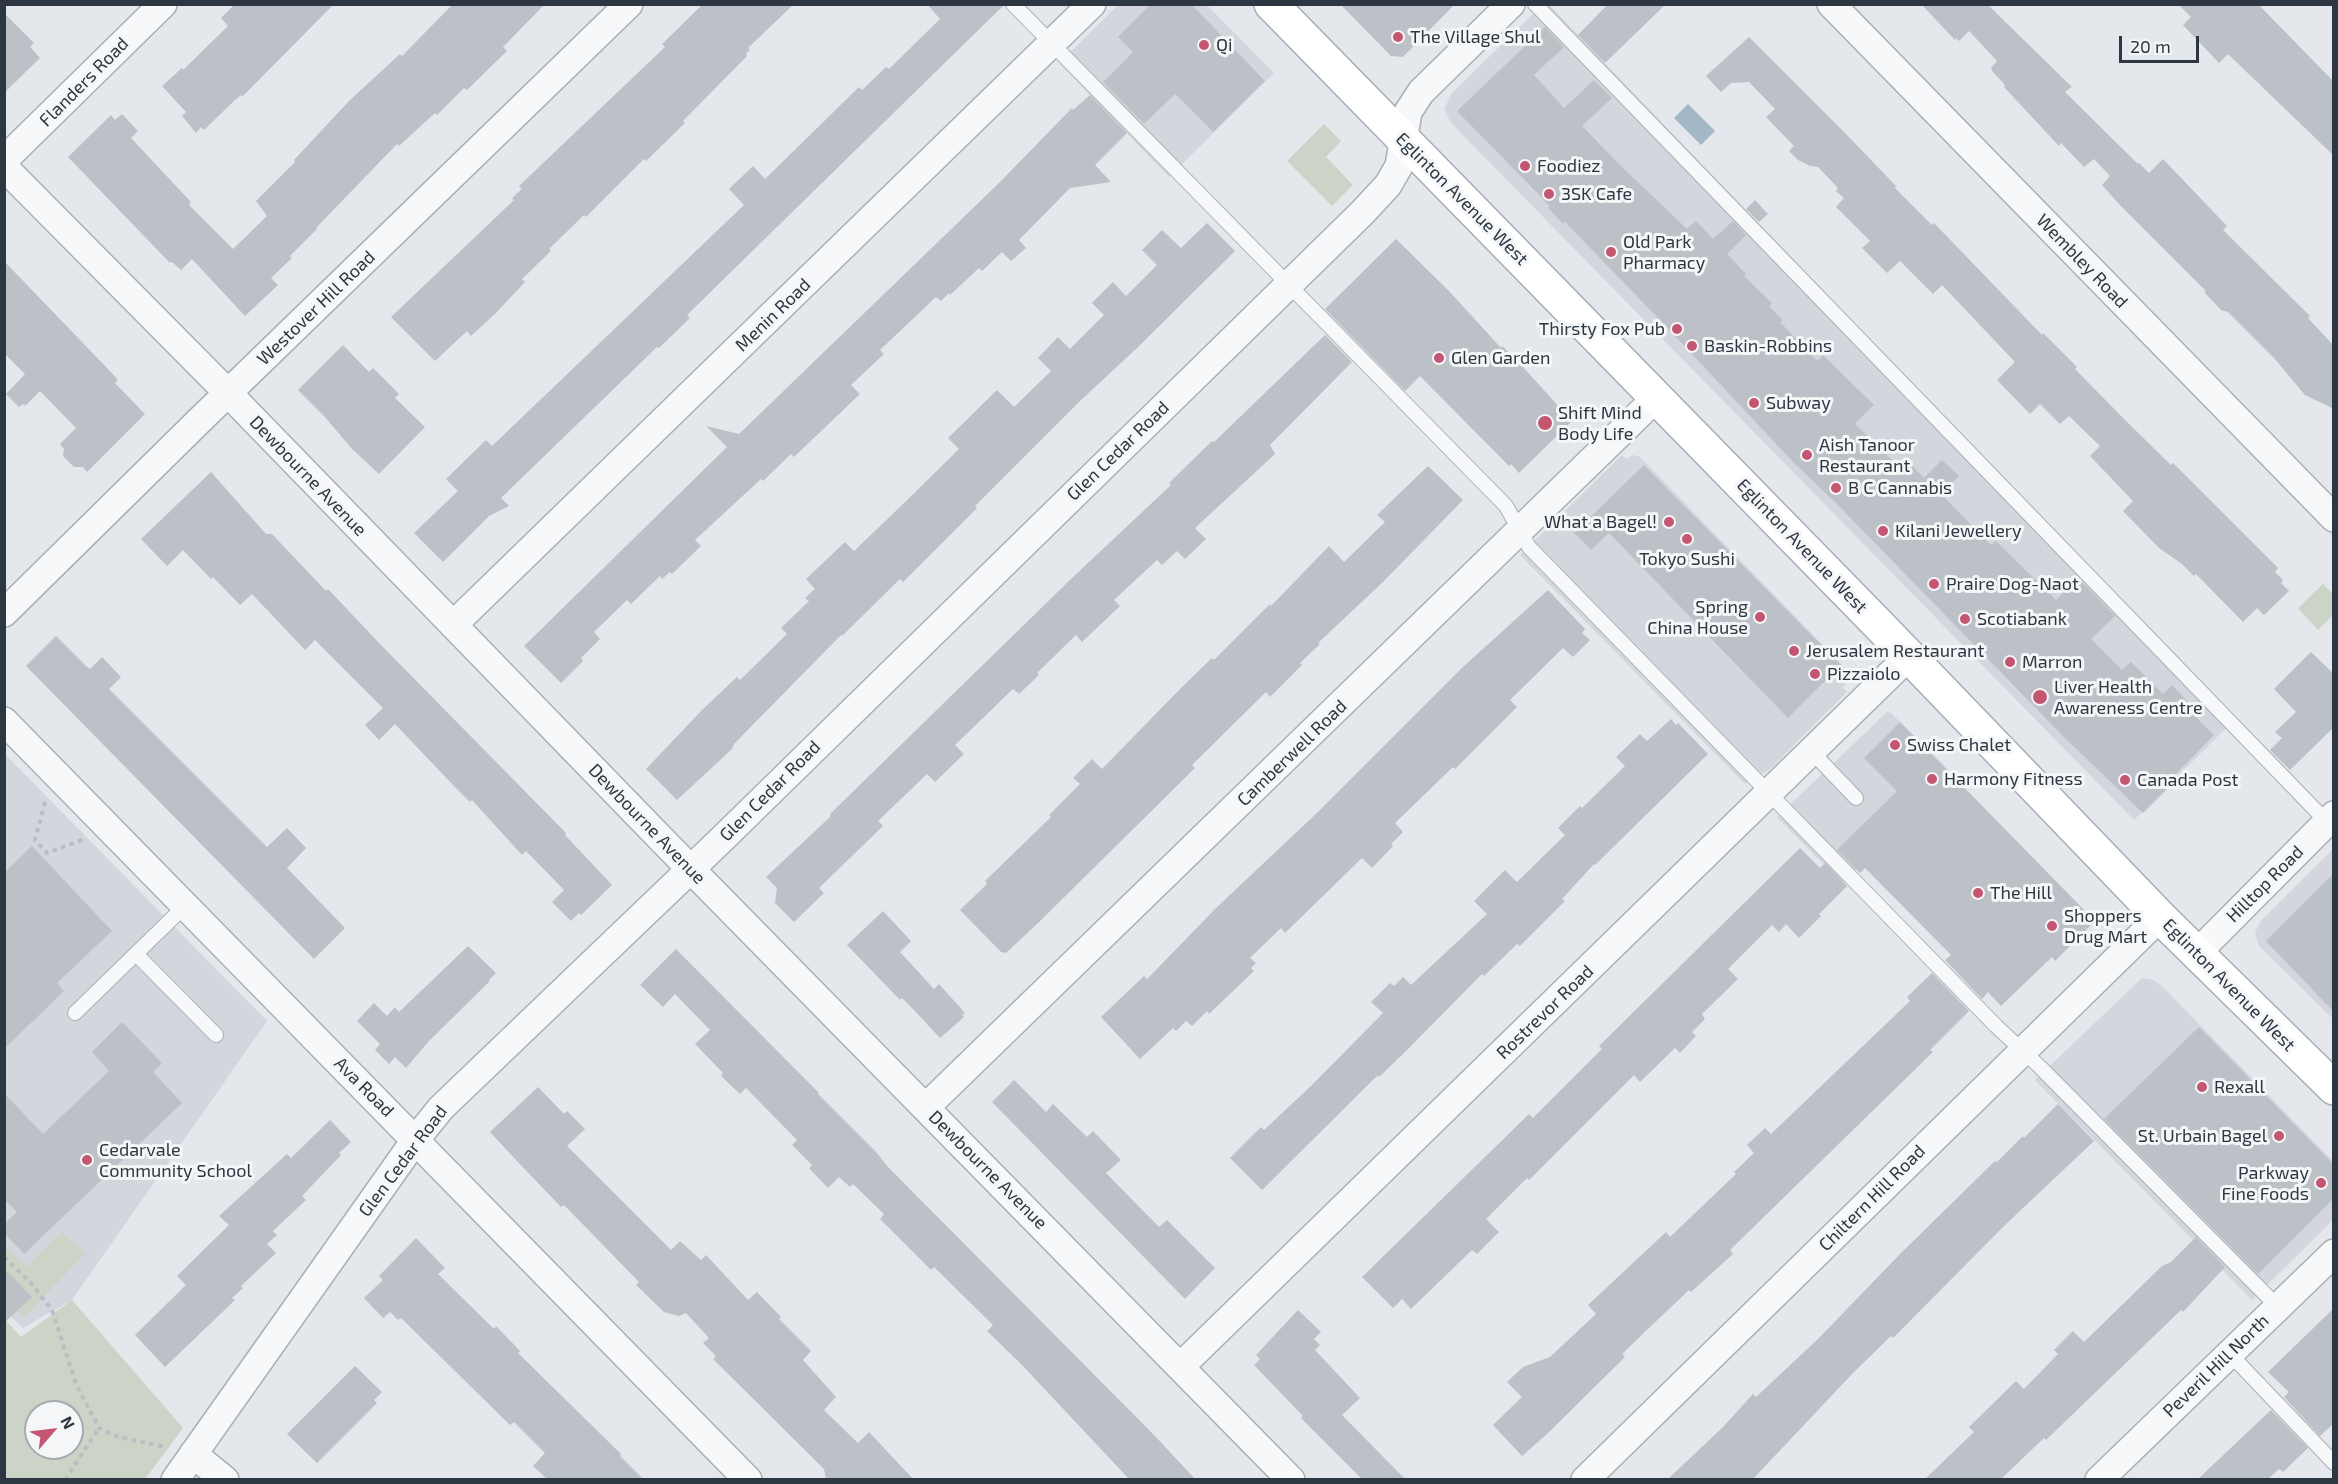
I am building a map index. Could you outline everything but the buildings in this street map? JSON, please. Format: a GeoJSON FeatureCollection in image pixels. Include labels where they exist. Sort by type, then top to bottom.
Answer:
{"type":"FeatureCollection","features":[{"type":"Feature","properties":{"kind":"main road","name":"Eglinton Avenue West"},"geometry":{"type":"LineString","coordinates":[[1271,4],[1657,397],[2160,917],[2334,1088]]}},
{"type":"Feature","properties":{"kind":"street","name":"Flanders Road"},"geometry":{"type":"LineString","coordinates":[[4,160],[163,4]]}},
{"type":"Feature","properties":{"kind":"street","name":"Westover Hill Road"},"geometry":{"type":"LineString","coordinates":[[4,613],[629,4]]}},
{"type":"Feature","properties":{"kind":"street","name":"Menin Road"},"geometry":{"type":"LineString","coordinates":[[453,625],[1092,4]]}},
{"type":"Feature","properties":{"kind":"street","name":"Glen Cedar Road"},"geometry":{"type":"LineString","coordinates":[[175,1479],[416,1139],[445,1103],[690,869],[1363,212],[1388,185],[1399,166],[1408,112],[1421,92],[1511,4]]}},
{"type":"Feature","properties":{"kind":"street","name":"Wembley Road"},"geometry":{"type":"LineString","coordinates":[[1831,4],[2334,518]]}},
{"type":"Feature","properties":{"kind":"street","name":"Dewbourne Avenue"},"geometry":{"type":"LineString","coordinates":[[4,167],[228,393],[690,869],[1291,1479]]}},
{"type":"Feature","properties":{"kind":"street","name":"Camberwell Road"},"geometry":{"type":"LineString","coordinates":[[926,1107],[1657,397]]}},
{"type":"Feature","properties":{"kind":"street","name":"Rostrevor Road"},"geometry":{"type":"LineString","coordinates":[[1181,1366],[1908,657]]}},
{"type":"Feature","properties":{"kind":"street","name":"Ava Road"},"geometry":{"type":"LineString","coordinates":[[4,721],[748,1479]]}},
{"type":"Feature","properties":{"kind":"street","name":"Hilltop Road"},"geometry":{"type":"LineString","coordinates":[[2197,953],[2331,821]]}},
{"type":"Feature","properties":{"kind":"street","name":"Chiltern Hill Road"},"geometry":{"type":"LineString","coordinates":[[1585,1479],[2160,917]]}},
{"type":"Feature","properties":{"kind":"street","name":"Peveril Hill North"},"geometry":{"type":"LineString","coordinates":[[2099,1479],[2334,1253]]}},
{"type":"Feature","properties":{"kind":"street"},"geometry":{"type":"LineString","coordinates":[[193,1454],[225,1479]]}},
{"type":"Feature","properties":{"kind":"lane"},"geometry":{"type":"LineString","coordinates":[[1013,4],[1506,506],[1529,548],[2021,1051],[2040,1067],[2278,1307]]}},
{"type":"Feature","properties":{"kind":"lane"},"geometry":{"type":"LineString","coordinates":[[1535,4],[2331,821]]}},
{"type":"Feature","properties":{"kind":"lane"},"geometry":{"type":"LineString","coordinates":[[1812,752],[1856,798]]}},
{"type":"Feature","properties":{"kind":"lane"},"geometry":{"type":"LineString","coordinates":[[75,1013],[185,906]]}},
{"type":"Feature","properties":{"kind":"lane"},"geometry":{"type":"LineString","coordinates":[[136,954],[216,1035]]}},
{"type":"Feature","properties":{"kind":"lane"},"geometry":{"type":"LineString","coordinates":[[2229,1353],[2334,1463]]}},
{"type":"Feature","properties":{"kind":"path"},"geometry":{"type":"LineString","coordinates":[[54,771],[35,840],[47,853],[110,828]]}},
{"type":"Feature","properties":{"kind":"path"},"geometry":{"type":"LineString","coordinates":[[4,1257],[52,1310],[75,1384],[99,1428],[118,1437],[193,1454]]}},
{"type":"Feature","properties":{"kind":"path"},"geometry":{"type":"LineString","coordinates":[[65,1479],[99,1428]]}},
{"type":"Feature","properties":{"kind":"shaded area"},"geometry":{"type":"Polygon","coordinates":[[[1206,4],[1274,73],[1169,177],[1059,63],[1118,5],[1206,4]]]}},
{"type":"Feature","properties":{"kind":"shaded area"},"geometry":{"type":"Polygon","coordinates":[[[1542,5],[1549,5],[2235,719],[2134,820],[1451,123],[1444,109],[1452,93],[1542,5]]]}},
{"type":"Feature","properties":{"kind":"shaded area"},"geometry":{"type":"Polygon","coordinates":[[[1622,455],[1626,459],[1633,455],[1640,457],[1852,675],[1843,687],[1847,692],[1770,769],[1745,784],[1520,555],[1622,455]]]}},
{"type":"Feature","properties":{"kind":"shaded area"},"geometry":{"type":"Polygon","coordinates":[[[1887,712],[1891,713],[1952,773],[1842,883],[1777,817],[1887,712]]]}},
{"type":"Feature","properties":{"kind":"shaded area","name":"Cedarvale Community School"},"geometry":{"type":"Polygon","coordinates":[[[4,753],[267,1021],[72,1300],[23,1328],[4,1310],[4,753]]]}},
{"type":"Feature","properties":{"kind":"shaded area"},"geometry":{"type":"Polygon","coordinates":[[[2333,849],[2333,1019],[2259,946],[2255,933],[2260,922],[2333,849]]]}},
{"type":"Feature","properties":{"kind":"shaded area"},"geometry":{"type":"Polygon","coordinates":[[[2142,978],[2154,980],[2163,987],[2333,1161],[2333,1220],[2252,1300],[2035,1080],[2142,978]]]}},
{"type":"Feature","properties":{"kind":"green space"},"geometry":{"type":"Polygon","coordinates":[[[1324,124],[1341,141],[1326,157],[1353,185],[1332,206],[1287,161],[1324,124]]]}},
{"type":"Feature","properties":{"kind":"green space"},"geometry":{"type":"Polygon","coordinates":[[[2323,584],[2333,594],[2333,615],[2318,630],[2298,608],[2323,584]]]}},
{"type":"Feature","properties":{"kind":"green space"},"geometry":{"type":"Polygon","coordinates":[[[62,1232],[85,1253],[24,1318],[5,1299],[4,1244],[27,1267],[62,1232]]]}},
{"type":"Feature","properties":{"kind":"green space"},"geometry":{"type":"Polygon","coordinates":[[[72,1300],[183,1428],[145,1479],[5,1479],[4,1318],[21,1337],[72,1300]]]}},
{"type":"Feature","properties":{"kind":"water"},"geometry":{"type":"Polygon","coordinates":[[[1688,104],[1715,131],[1701,145],[1674,118],[1688,104]]]}},
{"type":"Feature","properties":{"kind":"place","name":"The Village Shul"},"geometry":{"type":"Point","coordinates":[1398,37]}},
{"type":"Feature","properties":{"kind":"place","name":"Qi"},"geometry":{"type":"Point","coordinates":[1204,45]}},
{"type":"Feature","properties":{"kind":"place","name":"Foodiez"},"geometry":{"type":"Point","coordinates":[1525,166]}},
{"type":"Feature","properties":{"kind":"place","name":"3SK Cafe"},"geometry":{"type":"Point","coordinates":[1549,194]}},
{"type":"Feature","properties":{"kind":"place","name":"Old Park Pharmacy"},"geometry":{"type":"Point","coordinates":[1611,252]}},
{"type":"Feature","properties":{"kind":"place","name":"Thirsty Fox Pub"},"geometry":{"type":"Point","coordinates":[1677,329]}},
{"type":"Feature","properties":{"kind":"place","name":"Baskin-Robbins"},"geometry":{"type":"Point","coordinates":[1692,346]}},
{"type":"Feature","properties":{"kind":"place","name":"Glen Garden"},"geometry":{"type":"Point","coordinates":[1439,358]}},
{"type":"Feature","properties":{"kind":"place","name":"Subway"},"geometry":{"type":"Point","coordinates":[1754,403]}},
{"type":"Feature","properties":{"kind":"place","name":"Shift Mind Body Life"},"geometry":{"type":"Point","coordinates":[1545,423]}},
{"type":"Feature","properties":{"kind":"place","name":"Aish Tanoor Restaurant"},"geometry":{"type":"Point","coordinates":[1807,455]}},
{"type":"Feature","properties":{"kind":"place","name":"B C Cannabis"},"geometry":{"type":"Point","coordinates":[1836,488]}},
{"type":"Feature","properties":{"kind":"place","name":"What a Bagel!"},"geometry":{"type":"Point","coordinates":[1669,522]}},
{"type":"Feature","properties":{"kind":"place","name":"Kilani Jewellery"},"geometry":{"type":"Point","coordinates":[1883,531]}},
{"type":"Feature","properties":{"kind":"place","name":"Tokyo Sushi"},"geometry":{"type":"Point","coordinates":[1687,539]}},
{"type":"Feature","properties":{"kind":"place","name":"Praire Dog-Naot"},"geometry":{"type":"Point","coordinates":[1934,584]}},
{"type":"Feature","properties":{"kind":"place","name":"Spring China House"},"geometry":{"type":"Point","coordinates":[1760,617]}},
{"type":"Feature","properties":{"kind":"place","name":"Scotiabank"},"geometry":{"type":"Point","coordinates":[1965,619]}},
{"type":"Feature","properties":{"kind":"place","name":"Jerusalem Restaurant"},"geometry":{"type":"Point","coordinates":[1794,651]}},
{"type":"Feature","properties":{"kind":"place","name":"Marron"},"geometry":{"type":"Point","coordinates":[2010,662]}},
{"type":"Feature","properties":{"kind":"place","name":"Pizzaiolo"},"geometry":{"type":"Point","coordinates":[1815,674]}},
{"type":"Feature","properties":{"kind":"place","name":"Liver Health Awareness Centre"},"geometry":{"type":"Point","coordinates":[2040,697]}},
{"type":"Feature","properties":{"kind":"place","name":"Swiss Chalet"},"geometry":{"type":"Point","coordinates":[1895,745]}},
{"type":"Feature","properties":{"kind":"place","name":"Harmony Fitness"},"geometry":{"type":"Point","coordinates":[1932,779]}},
{"type":"Feature","properties":{"kind":"place","name":"Canada Post"},"geometry":{"type":"Point","coordinates":[2125,780]}},
{"type":"Feature","properties":{"kind":"place","name":"The Hill"},"geometry":{"type":"Point","coordinates":[1978,893]}},
{"type":"Feature","properties":{"kind":"place","name":"Shoppers Drug Mart"},"geometry":{"type":"Point","coordinates":[2052,926]}},
{"type":"Feature","properties":{"kind":"place","name":"Rexall"},"geometry":{"type":"Point","coordinates":[2202,1087]}},
{"type":"Feature","properties":{"kind":"place","name":"St. Urbain Bagel"},"geometry":{"type":"Point","coordinates":[2279,1136]}},
{"type":"Feature","properties":{"kind":"place","name":"Cedarvale Community School"},"geometry":{"type":"Point","coordinates":[87,1160]}},
{"type":"Feature","properties":{"kind":"place","name":"Parkway Fine Foods"},"geometry":{"type":"Point","coordinates":[2321,1183]}}]}
